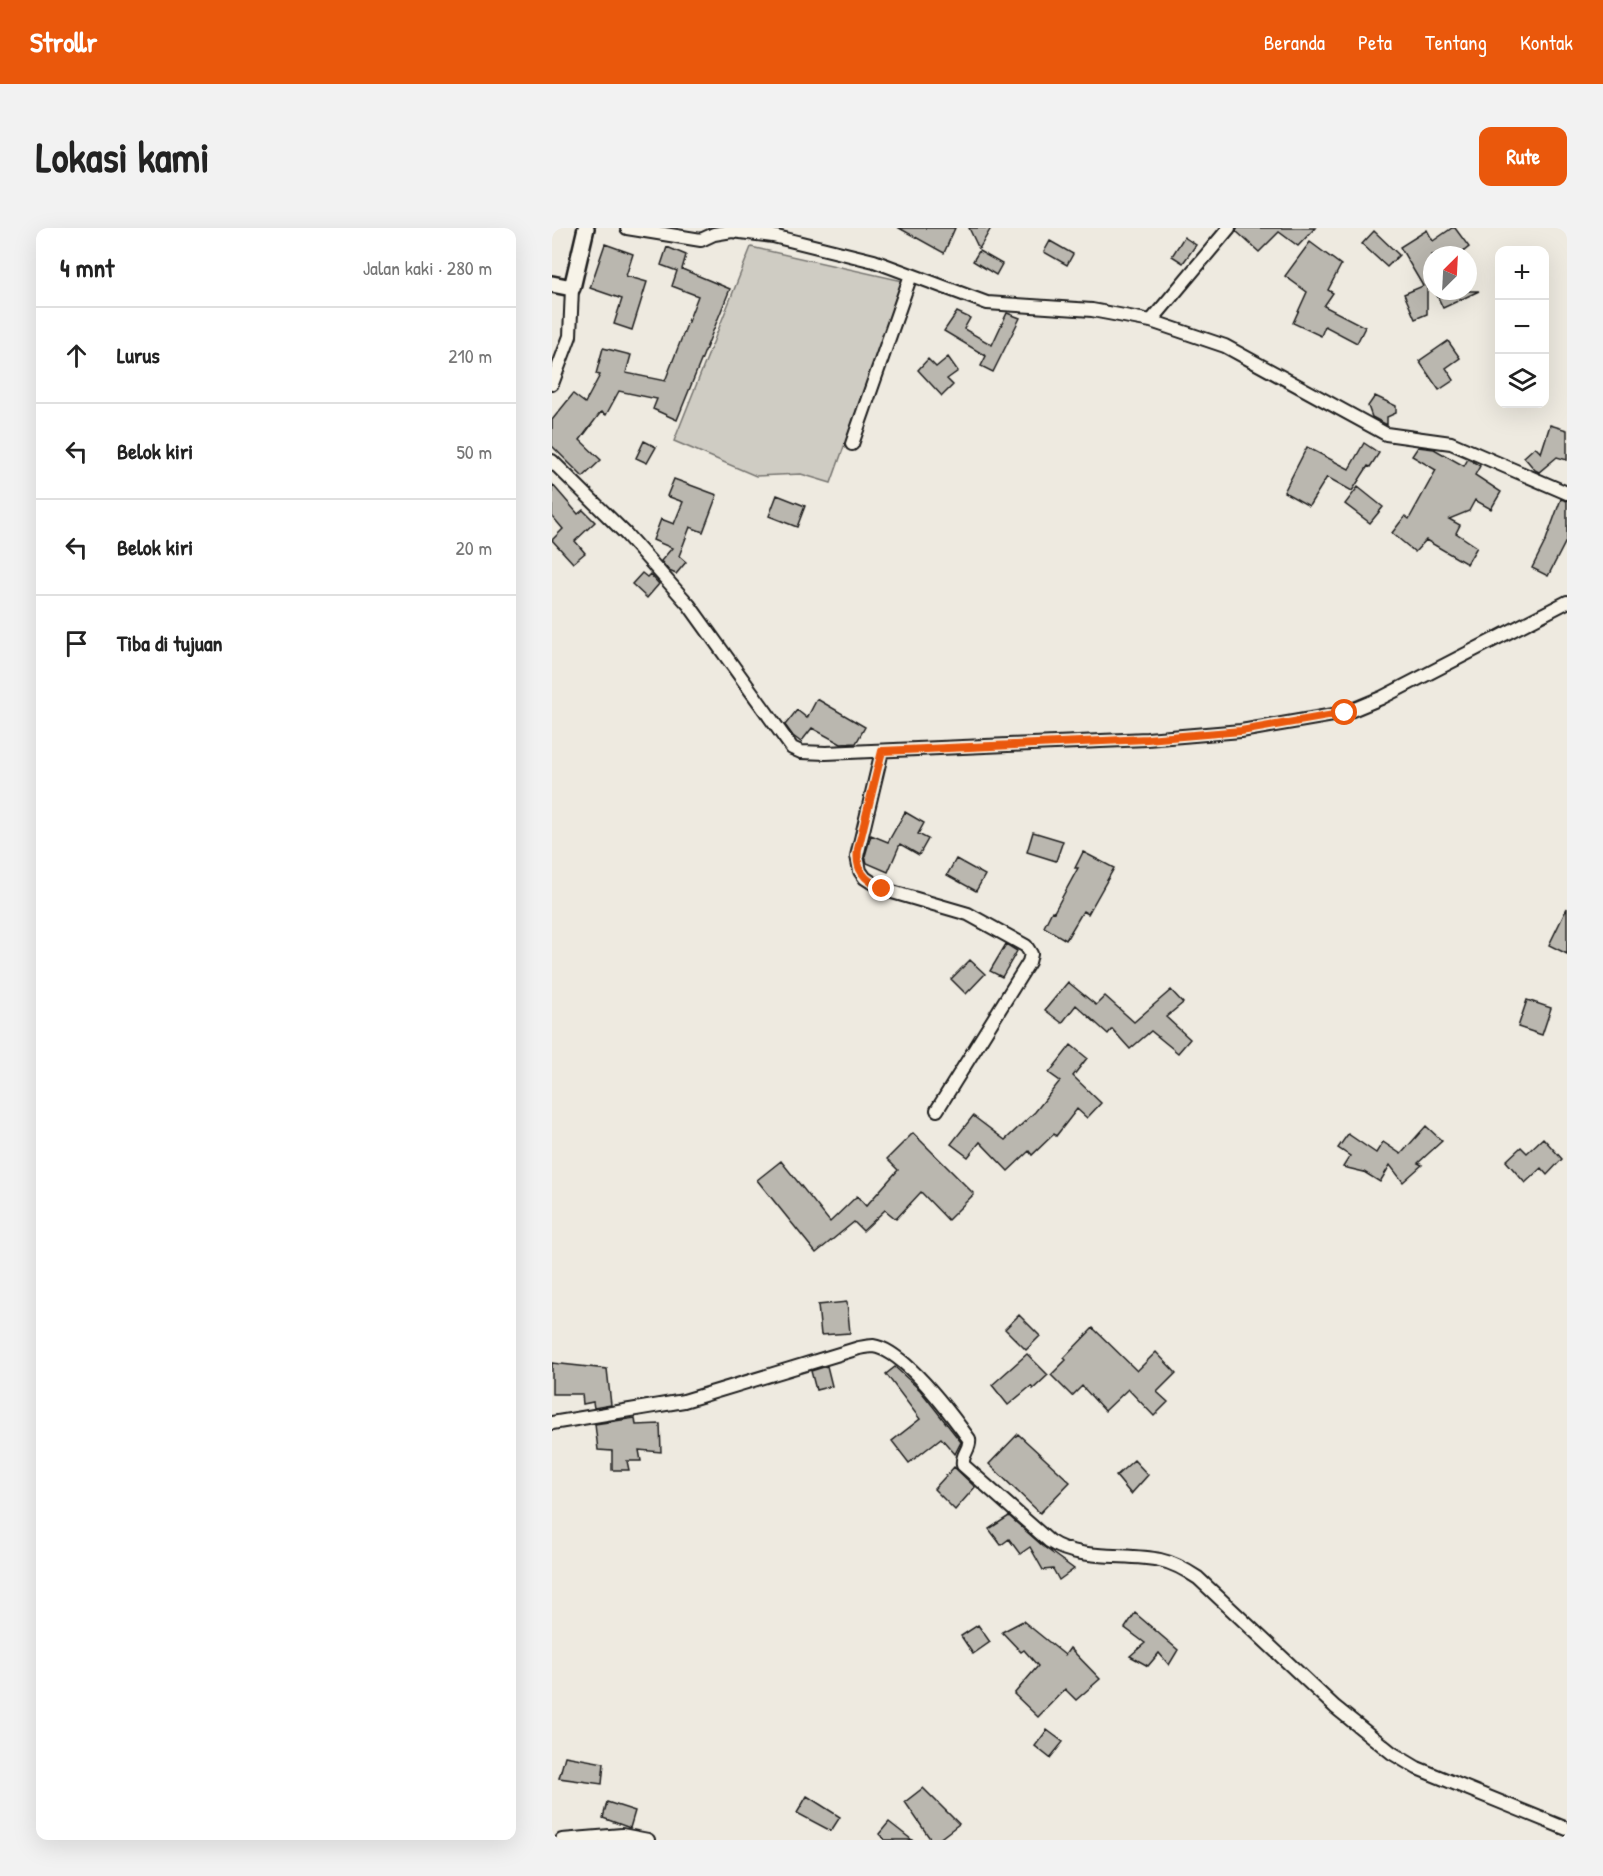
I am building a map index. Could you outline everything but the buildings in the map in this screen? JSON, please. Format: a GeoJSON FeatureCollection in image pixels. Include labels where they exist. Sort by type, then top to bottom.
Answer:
{"type":"FeatureCollection","features":[{"type":"Feature","properties":{"kind":"street"},"geometry":{"type":"LineString","coordinates":[[552,384],[570,336],[572,288],[586,228]]}},
{"type":"Feature","properties":{"kind":"street"},"geometry":{"type":"LineString","coordinates":[[627,228],[701,240],[714,231],[773,236],[850,254],[976,300],[998,305],[1092,310],[1151,321],[1225,346],[1386,434],[1451,444],[1567,494]]}},
{"type":"Feature","properties":{"kind":"street"},"geometry":{"type":"LineString","coordinates":[[1151,321],[1229,228]]}},
{"type":"Feature","properties":{"kind":"street"},"geometry":{"type":"LineString","coordinates":[[852,444],[911,276]]}},
{"type":"Feature","properties":{"kind":"street"},"geometry":{"type":"LineString","coordinates":[[552,284],[572,288]]}},
{"type":"Feature","properties":{"kind":"street"},"geometry":{"type":"LineString","coordinates":[[552,461],[627,534],[689,605],[792,748],[801,753],[1147,739],[1241,731],[1345,713],[1381,698],[1567,602]]}},
{"type":"Feature","properties":{"kind":"street"},"geometry":{"type":"LineString","coordinates":[[882,751],[858,849],[857,864],[865,878],[882,889],[977,918],[1026,946],[1031,954],[1029,962],[937,1110]]}},
{"type":"Feature","properties":{"kind":"street"},"geometry":{"type":"LineString","coordinates":[[552,1423],[684,1401],[860,1348],[873,1346],[885,1350],[900,1358],[911,1368],[969,1439],[970,1443],[963,1457],[963,1464],[1049,1541],[1064,1550],[1159,1560],[1185,1569],[1198,1578],[1335,1707],[1392,1753],[1417,1768],[1567,1829]]}},
{"type":"Feature","properties":{"kind":"street"},"geometry":{"type":"LineString","coordinates":[[562,1840],[622,1835],[648,1840]]}},
{"type":"Feature","properties":{"kind":"shaded area"},"geometry":{"type":"Polygon","coordinates":[[[751,247],[903,281],[831,483],[801,474],[756,476],[674,441],[751,247]]]}},
{"type":"Feature","properties":{"kind":"route"},"geometry":{"type":"LineString","coordinates":[[882,889],[865,878],[857,864],[857,856],[882,751],[1147,739],[1241,731],[1345,713]]}}]}
